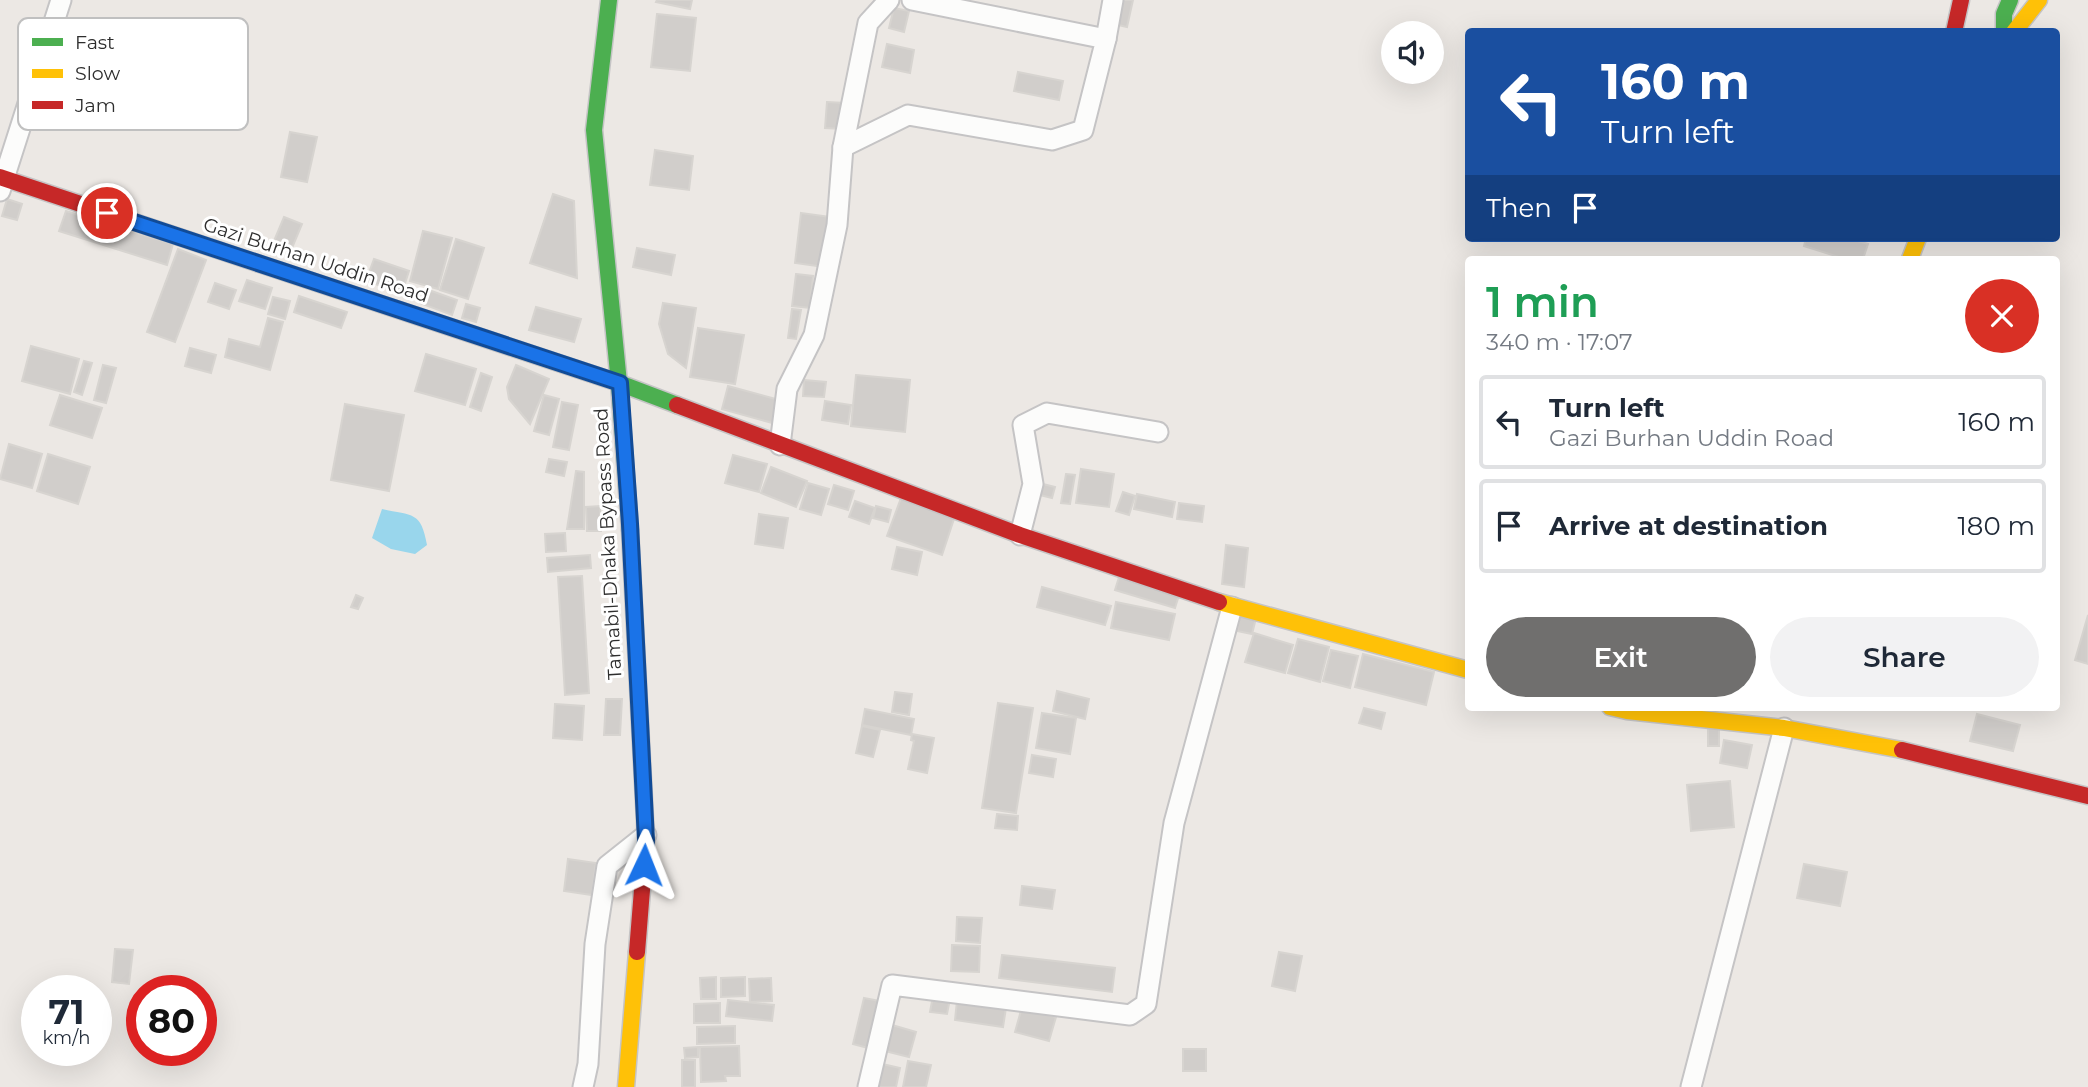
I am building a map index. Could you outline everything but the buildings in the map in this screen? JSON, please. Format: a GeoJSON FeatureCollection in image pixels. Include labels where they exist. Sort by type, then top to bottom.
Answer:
{"type":"FeatureCollection","features":[{"type":"Feature","properties":{"kind":"main road","name":"Tamabil-Dhaka Bypass Road"},"geometry":{"type":"LineString","coordinates":[[609,0],[594,130],[620,383],[646,835],[626,1087]]}},
{"type":"Feature","properties":{"kind":"main road"},"geometry":{"type":"LineString","coordinates":[[1955,28],[1961,0]]}},
{"type":"Feature","properties":{"kind":"main road"},"geometry":{"type":"LineString","coordinates":[[2004,28],[2004,14],[2010,0]]}},
{"type":"Feature","properties":{"kind":"main road"},"geometry":{"type":"LineString","coordinates":[[2018,28],[2039,0]]}},
{"type":"Feature","properties":{"kind":"main road","name":"Gazi Burhan Uddin Road"},"geometry":{"type":"LineString","coordinates":[[1,182],[620,383],[1020,536],[1232,607],[1465,669]]}},
{"type":"Feature","properties":{"kind":"main road"},"geometry":{"type":"LineString","coordinates":[[1627,711],[1785,722],[2088,796]]}},
{"type":"Feature","properties":{"kind":"street"},"geometry":{"type":"LineString","coordinates":[[55,18],[61,0]]}},
{"type":"Feature","properties":{"kind":"street"},"geometry":{"type":"LineString","coordinates":[[780,445],[787,388],[814,335],[820,310],[837,225],[843,147],[868,23],[888,0]]}},
{"type":"Feature","properties":{"kind":"street"},"geometry":{"type":"LineString","coordinates":[[912,0],[1106,39]]}},
{"type":"Feature","properties":{"kind":"street"},"geometry":{"type":"LineString","coordinates":[[843,147],[908,115],[1052,140],[1083,130],[1113,0]]}},
{"type":"Feature","properties":{"kind":"street"},"geometry":{"type":"LineString","coordinates":[[1,182],[18,130]]}},
{"type":"Feature","properties":{"kind":"street"},"geometry":{"type":"LineString","coordinates":[[1020,536],[1033,484],[1023,425],[1047,413],[1158,432]]}},
{"type":"Feature","properties":{"kind":"street"},"geometry":{"type":"LineString","coordinates":[[868,1087],[892,985],[1130,1015],[1146,1004],[1174,823],[1232,607]]}},
{"type":"Feature","properties":{"kind":"street"},"geometry":{"type":"LineString","coordinates":[[1691,1087],[1785,722]]}},
{"type":"Feature","properties":{"kind":"street"},"geometry":{"type":"LineString","coordinates":[[583,1087],[588,1064],[595,944],[607,866],[646,835]]}},
{"type":"Feature","properties":{"kind":"water"},"geometry":{"type":"Polygon","coordinates":[[[382,509],[414,517],[422,526],[427,545],[415,554],[391,549],[372,538],[382,509]]]}},
{"type":"Feature","properties":{"kind":"traffic: fast"},"geometry":{"type":"LineString","coordinates":[[609,0],[594,130],[619,383],[630,530]]}},
{"type":"Feature","properties":{"kind":"traffic: fast"},"geometry":{"type":"LineString","coordinates":[[2004,28],[2004,14],[2010,0]]}},
{"type":"Feature","properties":{"kind":"traffic: fast"},"geometry":{"type":"LineString","coordinates":[[257,263],[619,383],[677,405]]}},
{"type":"Feature","properties":{"kind":"traffic: slow"},"geometry":{"type":"LineString","coordinates":[[2017,28],[2039,0]]}},
{"type":"Feature","properties":{"kind":"traffic: slow"},"geometry":{"type":"LineString","coordinates":[[1911,256],[1916,242]]}},
{"type":"Feature","properties":{"kind":"traffic: slow"},"geometry":{"type":"LineString","coordinates":[[1219,602],[1465,669]]}},
{"type":"Feature","properties":{"kind":"traffic: slow"},"geometry":{"type":"LineString","coordinates":[[1627,711],[1784,728],[1902,750]]}},
{"type":"Feature","properties":{"kind":"traffic: slow"},"geometry":{"type":"LineString","coordinates":[[626,1087],[637,952]]}},
{"type":"Feature","properties":{"kind":"traffic: jam"},"geometry":{"type":"LineString","coordinates":[[1955,28],[1961,0]]}},
{"type":"Feature","properties":{"kind":"traffic: jam"},"geometry":{"type":"LineString","coordinates":[[0,177],[257,263]]}},
{"type":"Feature","properties":{"kind":"traffic: jam"},"geometry":{"type":"LineString","coordinates":[[677,405],[1020,535],[1219,602]]}},
{"type":"Feature","properties":{"kind":"traffic: jam"},"geometry":{"type":"LineString","coordinates":[[630,530],[646,840],[637,952]]}},
{"type":"Feature","properties":{"kind":"traffic: jam"},"geometry":{"type":"LineString","coordinates":[[1902,750],[2088,796]]}},
{"type":"Feature","properties":{"kind":"route"},"geometry":{"type":"LineString","coordinates":[[107,213],[620,383],[646,840],[644,865]]}}]}
